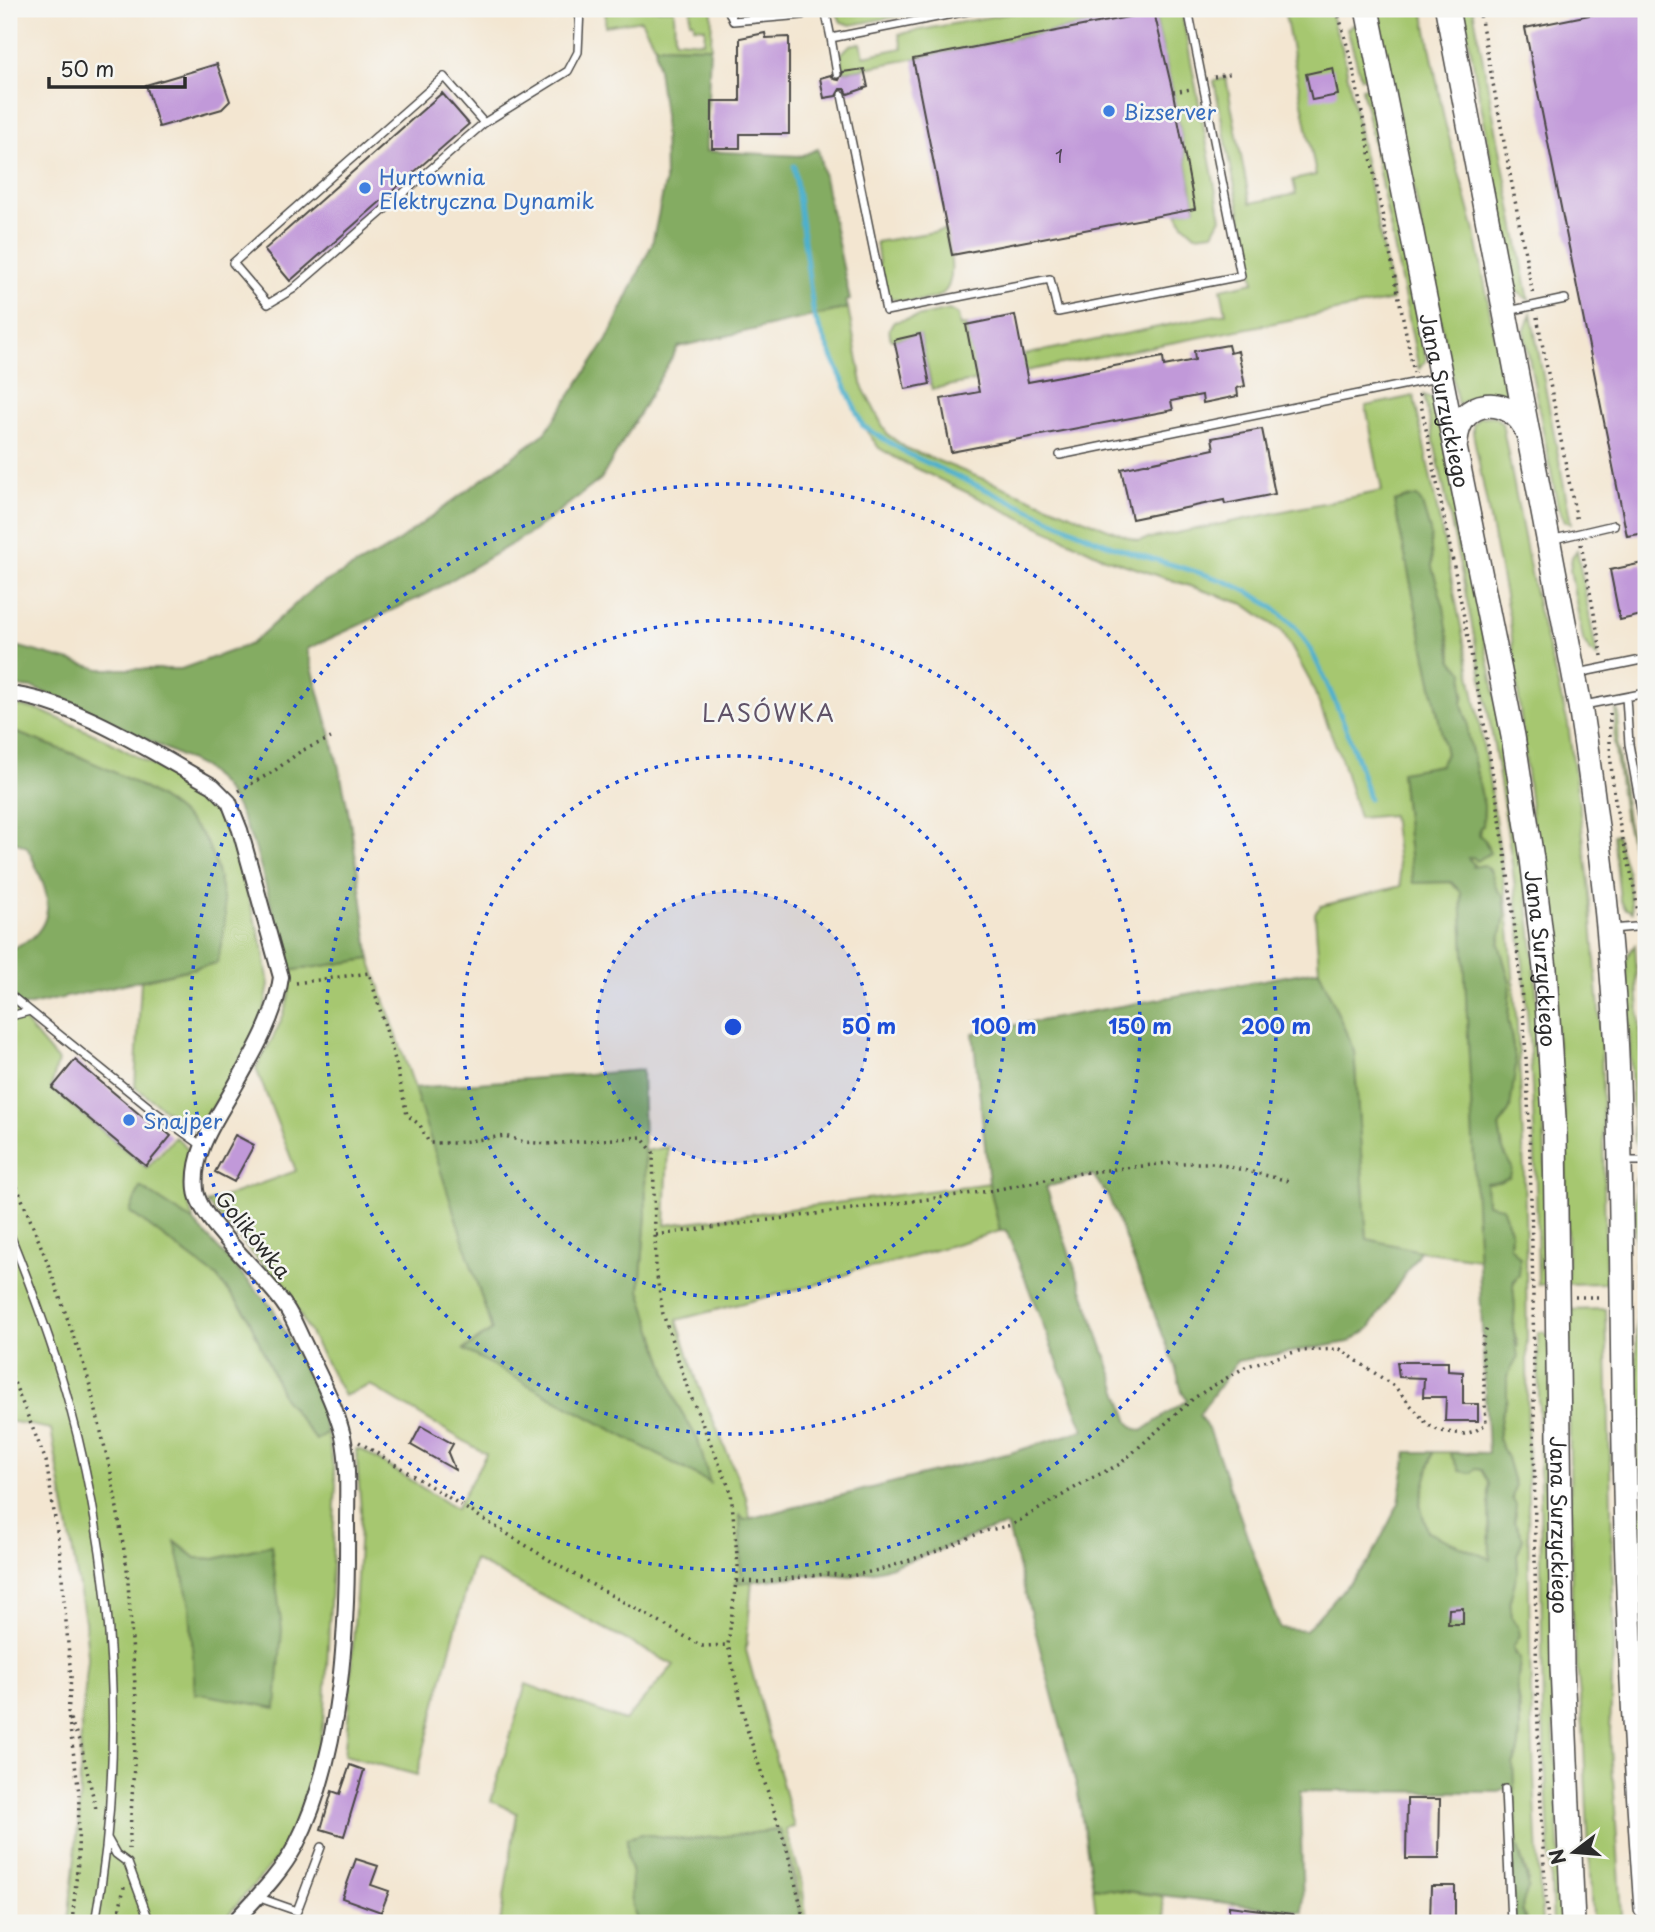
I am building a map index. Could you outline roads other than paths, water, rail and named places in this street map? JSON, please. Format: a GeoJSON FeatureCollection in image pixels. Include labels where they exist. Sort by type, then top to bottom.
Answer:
{"type":"FeatureCollection","features":[{"type":"Feature","properties":{"kind":"main road","name":"Jana Surzyckiego"},"geometry":{"type":"LineString","coordinates":[[1367,9],[1519,767],[1540,927],[1551,1052],[1557,1176],[1562,1666],[1573,1923]]}},
{"type":"Feature","properties":{"kind":"main road"},"geometry":{"type":"LineString","coordinates":[[1447,9],[1580,706],[1609,929],[1617,1055],[1635,1489],[1633,1700],[1646,1902],[1639,1923]]}},
{"type":"Feature","properties":{"kind":"main road"},"geometry":{"type":"LineString","coordinates":[[1456,451],[1456,433],[1460,422],[1475,409],[1489,405],[1503,407],[1516,414],[1532,445]]}},
{"type":"Feature","properties":{"kind":"main road"},"geometry":{"type":"LineString","coordinates":[[1571,1898],[1579,1923]]}},
{"type":"Feature","properties":{"kind":"street","name":"Golikówka"},"geometry":{"type":"LineString","coordinates":[[9,694],[30,696],[93,721],[213,786],[229,802],[240,830],[281,977],[280,988],[263,1032],[201,1146],[195,1177],[200,1206],[285,1306],[327,1392],[342,1435],[347,1468],[348,1585],[341,1670],[327,1766],[296,1844],[284,1866],[233,1923]]}},
{"type":"Feature","properties":{"kind":"lane"},"geometry":{"type":"LineString","coordinates":[[484,123],[444,77],[233,262],[268,304],[293,289],[484,123],[568,71],[579,52],[580,9]]}},
{"type":"Feature","properties":{"kind":"lane"},"geometry":{"type":"LineString","coordinates":[[728,9],[733,21],[802,15]]}},
{"type":"Feature","properties":{"kind":"lane"},"geometry":{"type":"LineString","coordinates":[[825,9],[837,74]]}},
{"type":"Feature","properties":{"kind":"lane"},"geometry":{"type":"LineString","coordinates":[[831,38],[978,9]]}},
{"type":"Feature","properties":{"kind":"lane"},"geometry":{"type":"LineString","coordinates":[[842,95],[886,311],[1050,279],[1058,312],[1241,276],[1188,9]]}},
{"type":"Feature","properties":{"kind":"lane"},"geometry":{"type":"LineString","coordinates":[[1506,311],[1565,299]]}},
{"type":"Feature","properties":{"kind":"lane"},"geometry":{"type":"LineString","coordinates":[[1060,455],[1441,377]]}},
{"type":"Feature","properties":{"kind":"lane"},"geometry":{"type":"LineString","coordinates":[[1549,540],[1614,525]]}},
{"type":"Feature","properties":{"kind":"lane"},"geometry":{"type":"LineString","coordinates":[[1574,673],[1646,659]]}},
{"type":"Feature","properties":{"kind":"lane"},"geometry":{"type":"LineString","coordinates":[[1580,706],[1646,693]]}},
{"type":"Feature","properties":{"kind":"lane"},"geometry":{"type":"LineString","coordinates":[[1626,697],[1629,744],[1646,838]]}},
{"type":"Feature","properties":{"kind":"lane"},"geometry":{"type":"LineString","coordinates":[[1609,929],[1646,926]]}},
{"type":"Feature","properties":{"kind":"lane"},"geometry":{"type":"LineString","coordinates":[[9,994],[201,1146]]}},
{"type":"Feature","properties":{"kind":"lane"},"geometry":{"type":"LineString","coordinates":[[9,1020],[11,1016],[30,1011]]}},
{"type":"Feature","properties":{"kind":"lane"},"geometry":{"type":"LineString","coordinates":[[1620,1161],[1646,1161]]}},
{"type":"Feature","properties":{"kind":"lane"},"geometry":{"type":"LineString","coordinates":[[9,1232],[61,1374],[92,1504],[106,1602],[112,1749],[107,1837],[95,1923]]}},
{"type":"Feature","properties":{"kind":"lane"},"geometry":{"type":"LineString","coordinates":[[1505,1789],[1511,1923]]}},
{"type":"Feature","properties":{"kind":"lane"},"geometry":{"type":"LineString","coordinates":[[107,1837],[116,1854],[128,1863],[150,1923]]}},
{"type":"Feature","properties":{"kind":"lane"},"geometry":{"type":"LineString","coordinates":[[256,1897],[297,1911],[321,1847]]}},
{"type":"Feature","properties":{"kind":"waterway"},"geometry":{"type":"LineString","coordinates":[[794,166],[814,316],[863,426],[908,454],[1085,535],[1221,580],[1268,604],[1298,630],[1313,655],[1349,736],[1369,799]]}},
{"type":"Feature","properties":{"kind":"waterway"},"geometry":{"type":"LineString","coordinates":[[9,1918],[31,1923]]}},
{"type":"Feature","properties":{"kind":"place","name":"Bizserver"},"geometry":{"type":"Point","coordinates":[1109,111]}},
{"type":"Feature","properties":{"kind":"place","name":"Hurtownia Elektryczna Dynamik"},"geometry":{"type":"Point","coordinates":[365,188]}},
{"type":"Feature","properties":{"kind":"place","name":"Snajper"},"geometry":{"type":"Point","coordinates":[129,1120]}},
{"type":"Feature","properties":{"kind":"district","name":"LASÓWKA"},"geometry":{"type":"Point","coordinates":[769,712]}}]}
